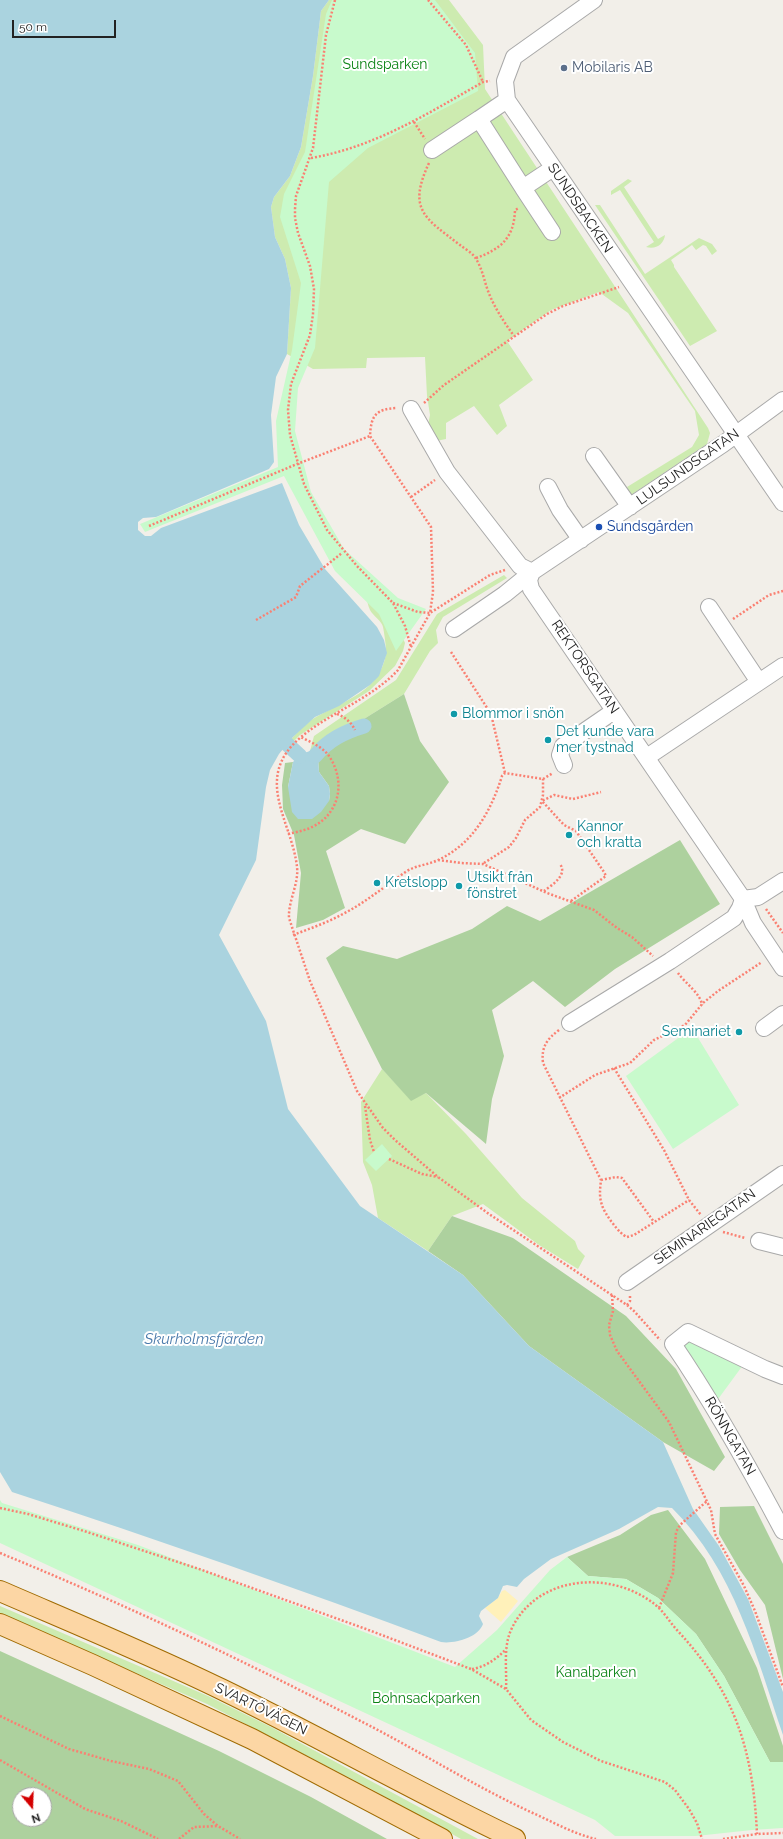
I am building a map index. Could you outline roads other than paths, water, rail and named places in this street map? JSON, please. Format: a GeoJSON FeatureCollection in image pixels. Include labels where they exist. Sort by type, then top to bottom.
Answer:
{"type":"FeatureCollection","features":[{"type":"Feature","properties":{"kind":"main road","name":"SVARTÖVÄGEN"},"geometry":{"type":"LineString","coordinates":[[0,1591],[220,1688],[310,1733],[396,1780],[515,1839]]}},
{"type":"Feature","properties":{"kind":"main road"},"geometry":{"type":"LineString","coordinates":[[0,1624],[94,1665],[252,1740],[442,1839]]}},
{"type":"Feature","properties":{"kind":"street","name":"SUNDSBACKEN"},"geometry":{"type":"LineString","coordinates":[[594,0],[514,57],[505,81],[507,100],[783,503]]}},
{"type":"Feature","properties":{"kind":"street"},"geometry":{"type":"LineString","coordinates":[[432,150],[507,100]]}},
{"type":"Feature","properties":{"kind":"street"},"geometry":{"type":"LineString","coordinates":[[479,119],[552,232]]}},
{"type":"Feature","properties":{"kind":"street"},"geometry":{"type":"LineString","coordinates":[[523,188],[553,168]]}},
{"type":"Feature","properties":{"kind":"street","name":"LULSUNDSGATAN"},"geometry":{"type":"LineString","coordinates":[[454,629],[506,594],[532,572],[630,507],[783,400]]}},
{"type":"Feature","properties":{"kind":"street"},"geometry":{"type":"LineString","coordinates":[[411,409],[447,472],[520,566],[532,572]]}},
{"type":"Feature","properties":{"kind":"street"},"geometry":{"type":"LineString","coordinates":[[594,456],[630,507]]}},
{"type":"Feature","properties":{"kind":"street"},"geometry":{"type":"LineString","coordinates":[[548,487],[560,510],[580,540]]}},
{"type":"Feature","properties":{"kind":"street","name":"REKTORSGATAN"},"geometry":{"type":"LineString","coordinates":[[532,572],[529,580],[531,589],[614,711],[751,898],[753,923],[783,968]]}},
{"type":"Feature","properties":{"kind":"street"},"geometry":{"type":"LineString","coordinates":[[709,607],[759,682]]}},
{"type":"Feature","properties":{"kind":"street"},"geometry":{"type":"LineString","coordinates":[[647,757],[783,666]]}},
{"type":"Feature","properties":{"kind":"street"},"geometry":{"type":"LineString","coordinates":[[564,766],[560,755],[563,746],[614,711]]}},
{"type":"Feature","properties":{"kind":"street"},"geometry":{"type":"LineString","coordinates":[[570,1024],[734,918],[740,908],[751,898],[783,881]]}},
{"type":"Feature","properties":{"kind":"street"},"geometry":{"type":"LineString","coordinates":[[764,1028],[783,1014]]}},
{"type":"Feature","properties":{"kind":"street","name":"SEMINARIEGATAN"},"geometry":{"type":"LineString","coordinates":[[628,1282],[708,1224],[783,1174]]}},
{"type":"Feature","properties":{"kind":"street"},"geometry":{"type":"LineString","coordinates":[[759,1241],[783,1247]]}},
{"type":"Feature","properties":{"kind":"street","name":"RÖNNGATAN"},"geometry":{"type":"LineString","coordinates":[[783,1376],[765,1369],[688,1332],[668,1343],[700,1383],[747,1464],[783,1531]]}},
{"type":"Feature","properties":{"kind":"water","name":"Skurholmsfjärden"},"geometry":{"type":"Polygon","coordinates":[[[0,0],[329,0],[321,11],[313,76],[301,147],[290,176],[274,197],[271,207],[275,237],[285,259],[291,288],[287,354],[276,377],[271,415],[274,462],[269,469],[156,517],[143,518],[138,522],[138,530],[145,536],[151,536],[161,528],[282,483],[299,525],[325,569],[377,627],[384,640],[387,653],[379,676],[370,685],[339,706],[315,717],[293,737],[279,754],[270,770],[266,787],[256,860],[219,935],[266,1021],[288,1109],[360,1206],[463,1275],[529,1346],[663,1442],[693,1509],[719,1546],[748,1599],[783,1692],[783,1735],[741,1614],[712,1558],[693,1532],[672,1508],[658,1507],[619,1529],[551,1559],[524,1579],[517,1587],[507,1585],[503,1586],[498,1598],[481,1611],[479,1616],[483,1624],[476,1633],[459,1641],[441,1642],[174,1546],[12,1492],[0,1472],[0,0]]]}},
{"type":"Feature","properties":{"kind":"water"},"geometry":{"type":"Polygon","coordinates":[[[310,751],[318,757],[319,772],[329,786],[329,801],[321,812],[312,819],[298,819],[292,812],[288,787],[293,762],[301,754],[310,751]]]}},
{"type":"Feature","properties":{"kind":"waterway"},"geometry":{"type":"LineString","coordinates":[[315,756],[325,745],[337,737],[364,726]]}},
{"type":"Feature","properties":{"kind":"waterway"},"geometry":{"type":"LineString","coordinates":[[287,744],[300,756]]}},
{"type":"Feature","properties":{"kind":"place","name":"Mobilaris AB"},"geometry":{"type":"Point","coordinates":[564,68]}},
{"type":"Feature","properties":{"kind":"place","name":"Sundsgården"},"geometry":{"type":"Point","coordinates":[599,527]}},
{"type":"Feature","properties":{"kind":"place","name":"Blommor i snön"},"geometry":{"type":"Point","coordinates":[454,714]}},
{"type":"Feature","properties":{"kind":"place","name":"Det kunde vara mer tystnad"},"geometry":{"type":"Point","coordinates":[548,740]}},
{"type":"Feature","properties":{"kind":"place","name":"Kannor och kratta"},"geometry":{"type":"Point","coordinates":[569,835]}},
{"type":"Feature","properties":{"kind":"place","name":"Kretslopp"},"geometry":{"type":"Point","coordinates":[377,883]}},
{"type":"Feature","properties":{"kind":"place","name":"Utsikt från fönstret"},"geometry":{"type":"Point","coordinates":[459,886]}},
{"type":"Feature","properties":{"kind":"place","name":"Seminariet"},"geometry":{"type":"Point","coordinates":[739,1032]}},
{"type":"Feature","properties":{"kind":"park label","name":"Sundsparken"},"geometry":{"type":"Point","coordinates":[385,65]}},
{"type":"Feature","properties":{"kind":"park label","name":"Kanalparken"},"geometry":{"type":"Point","coordinates":[596,1673]}},
{"type":"Feature","properties":{"kind":"park label","name":"Bohnsackparken"},"geometry":{"type":"Point","coordinates":[426,1699]}}]}
